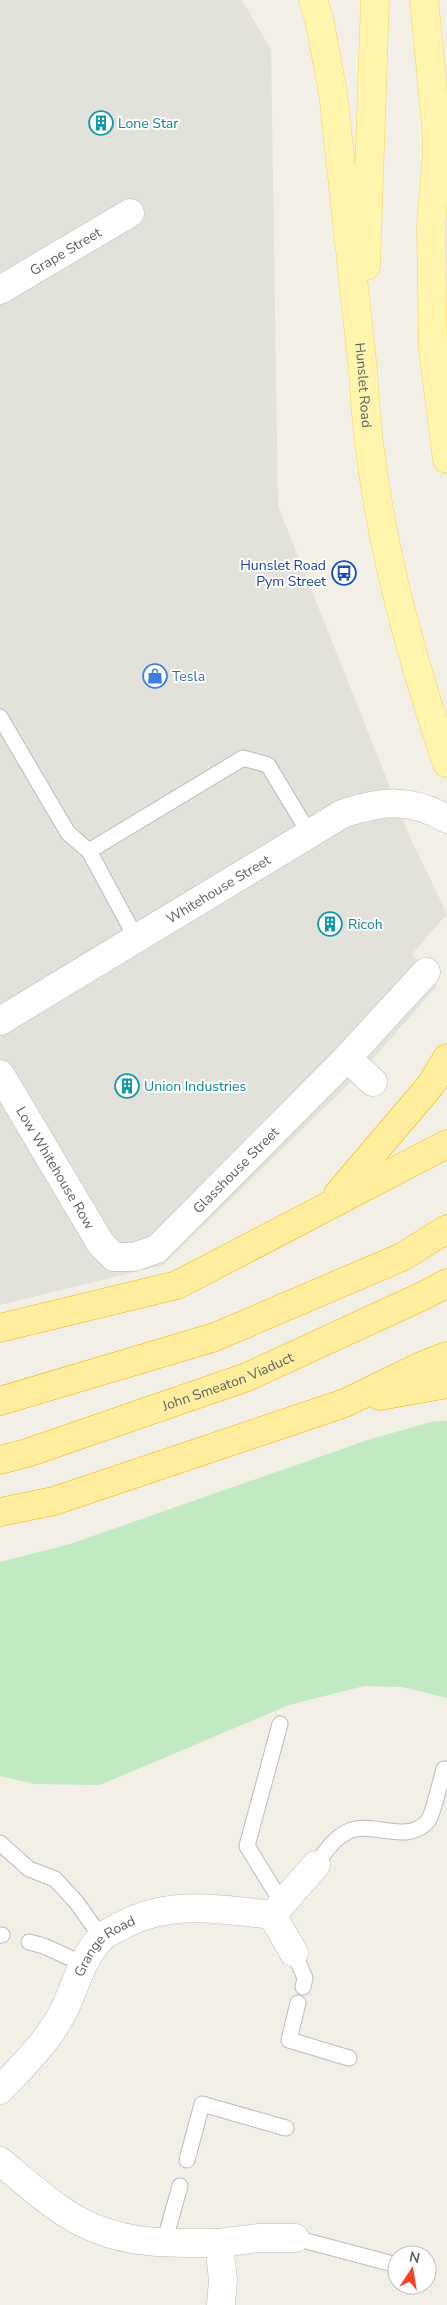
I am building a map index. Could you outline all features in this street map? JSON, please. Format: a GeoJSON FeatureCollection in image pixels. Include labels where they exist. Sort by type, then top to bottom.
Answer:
{"type":"FeatureCollection","features":[{"type":"Feature","properties":{"kind":"highway"},"geometry":{"type":"LineString","coordinates":[[328,1206],[430,1086],[447,1058]]}},
{"type":"Feature","properties":{"kind":"highway"},"geometry":{"type":"LineString","coordinates":[[0,1328],[177,1285],[447,1144]]}},
{"type":"Feature","properties":{"kind":"highway"},"geometry":{"type":"LineString","coordinates":[[0,1401],[215,1337],[402,1257],[447,1228]]}},
{"type":"Feature","properties":{"kind":"highway","name":"John Smeaton Viaduct"},"geometry":{"type":"LineString","coordinates":[[0,1460],[28,1453],[247,1377],[427,1294],[447,1282]]}},
{"type":"Feature","properties":{"kind":"highway"},"geometry":{"type":"LineString","coordinates":[[0,1512],[54,1501],[345,1403],[421,1366],[447,1356]]}},
{"type":"Feature","properties":{"kind":"highway"},"geometry":{"type":"LineString","coordinates":[[345,1403],[447,1384]]}},
{"type":"Feature","properties":{"kind":"main road","name":"Hunslet Road"},"geometry":{"type":"LineString","coordinates":[[313,0],[319,18],[333,93],[363,370],[365,412],[378,502],[398,601],[447,763]]}},
{"type":"Feature","properties":{"kind":"main road"},"geometry":{"type":"LineString","coordinates":[[363,370],[376,0]]}},
{"type":"Feature","properties":{"kind":"main road"},"geometry":{"type":"LineString","coordinates":[[424,0],[433,88],[437,154],[432,226],[447,460]]}},
{"type":"Feature","properties":{"kind":"main road"},"geometry":{"type":"LineString","coordinates":[[437,154],[447,128]]}},
{"type":"Feature","properties":{"kind":"street","name":"Grape Street"},"geometry":{"type":"LineString","coordinates":[[0,290],[130,213]]}},
{"type":"Feature","properties":{"kind":"street","name":"Whitehouse Street"},"geometry":{"type":"LineString","coordinates":[[0,1021],[342,814],[373,804],[413,804],[447,819]]}},
{"type":"Feature","properties":{"kind":"street","name":"Glasshouse Street"},"geometry":{"type":"LineString","coordinates":[[114,1257],[134,1257],[157,1249],[347,1058],[426,972]]}},
{"type":"Feature","properties":{"kind":"street"},"geometry":{"type":"LineString","coordinates":[[347,1058],[373,1082]]}},
{"type":"Feature","properties":{"kind":"street","name":"Low Whitehouse Row"},"geometry":{"type":"LineString","coordinates":[[0,1074],[101,1244],[114,1257]]}},
{"type":"Feature","properties":{"kind":"street"},"geometry":{"type":"LineString","coordinates":[[294,1953],[277,1909],[316,1865]]}},
{"type":"Feature","properties":{"kind":"street","name":"Grange Road"},"geometry":{"type":"LineString","coordinates":[[0,2090],[44,2042],[64,2011],[83,1964],[101,1938],[128,1922],[163,1909],[277,1909]]}},
{"type":"Feature","properties":{"kind":"street"},"geometry":{"type":"LineString","coordinates":[[0,2161],[65,2212],[94,2228],[129,2238],[164,2243],[219,2243],[259,2238],[295,2238]]}},
{"type":"Feature","properties":{"kind":"street"},"geometry":{"type":"LineString","coordinates":[[219,2243],[222,2280],[221,2305]]}},
{"type":"Feature","properties":{"kind":"lane"},"geometry":{"type":"LineString","coordinates":[[0,718],[68,833],[89,851],[136,938]]}},
{"type":"Feature","properties":{"kind":"lane"},"geometry":{"type":"LineString","coordinates":[[89,851],[243,758],[268,765],[309,833]]}},
{"type":"Feature","properties":{"kind":"lane"},"geometry":{"type":"LineString","coordinates":[[277,1909],[247,1846],[280,1724]]}},
{"type":"Feature","properties":{"kind":"lane"},"geometry":{"type":"LineString","coordinates":[[316,1865],[334,1840],[349,1830],[411,1832],[429,1820],[444,1769]]}},
{"type":"Feature","properties":{"kind":"lane"},"geometry":{"type":"LineString","coordinates":[[0,1843],[29,1869],[55,1879],[77,1903],[101,1938]]}},
{"type":"Feature","properties":{"kind":"lane"},"geometry":{"type":"LineString","coordinates":[[29,1942],[44,1946],[83,1964]]}},
{"type":"Feature","properties":{"kind":"lane"},"geometry":{"type":"LineString","coordinates":[[294,1953],[305,1978],[303,1987]]}},
{"type":"Feature","properties":{"kind":"lane"},"geometry":{"type":"LineString","coordinates":[[298,2003],[289,2040],[349,2058]]}},
{"type":"Feature","properties":{"kind":"lane"},"geometry":{"type":"LineString","coordinates":[[187,2160],[202,2104],[286,2128]]}},
{"type":"Feature","properties":{"kind":"lane"},"geometry":{"type":"LineString","coordinates":[[164,2243],[180,2186]]}},
{"type":"Feature","properties":{"kind":"lane"},"geometry":{"type":"LineString","coordinates":[[295,2238],[387,2262]]}},
{"type":"Feature","properties":{"kind":"shaded area"},"geometry":{"type":"Polygon","coordinates":[[[0,0],[242,0],[271,50],[278,506],[409,835],[447,914],[412,954],[437,986],[361,1072],[163,1265],[0,1305],[0,0]]]}},
{"type":"Feature","properties":{"kind":"green space"},"geometry":{"type":"Polygon","coordinates":[[[435,1421],[447,1421],[447,1698],[402,1687],[364,1686],[289,1705],[100,1785],[35,1784],[0,1776],[0,1562],[70,1544],[371,1439],[435,1421]]]}},
{"type":"Feature","properties":{"kind":"place","name":"Lone Star"},"geometry":{"type":"Point","coordinates":[101,123]}},
{"type":"Feature","properties":{"kind":"place","name":"Hunslet Road Pym Street"},"geometry":{"type":"Point","coordinates":[344,573]}},
{"type":"Feature","properties":{"kind":"place","name":"Tesla"},"geometry":{"type":"Point","coordinates":[155,676]}},
{"type":"Feature","properties":{"kind":"place","name":"Ricoh"},"geometry":{"type":"Point","coordinates":[330,924]}},
{"type":"Feature","properties":{"kind":"place","name":"Union Industries"},"geometry":{"type":"Point","coordinates":[127,1086]}}]}
